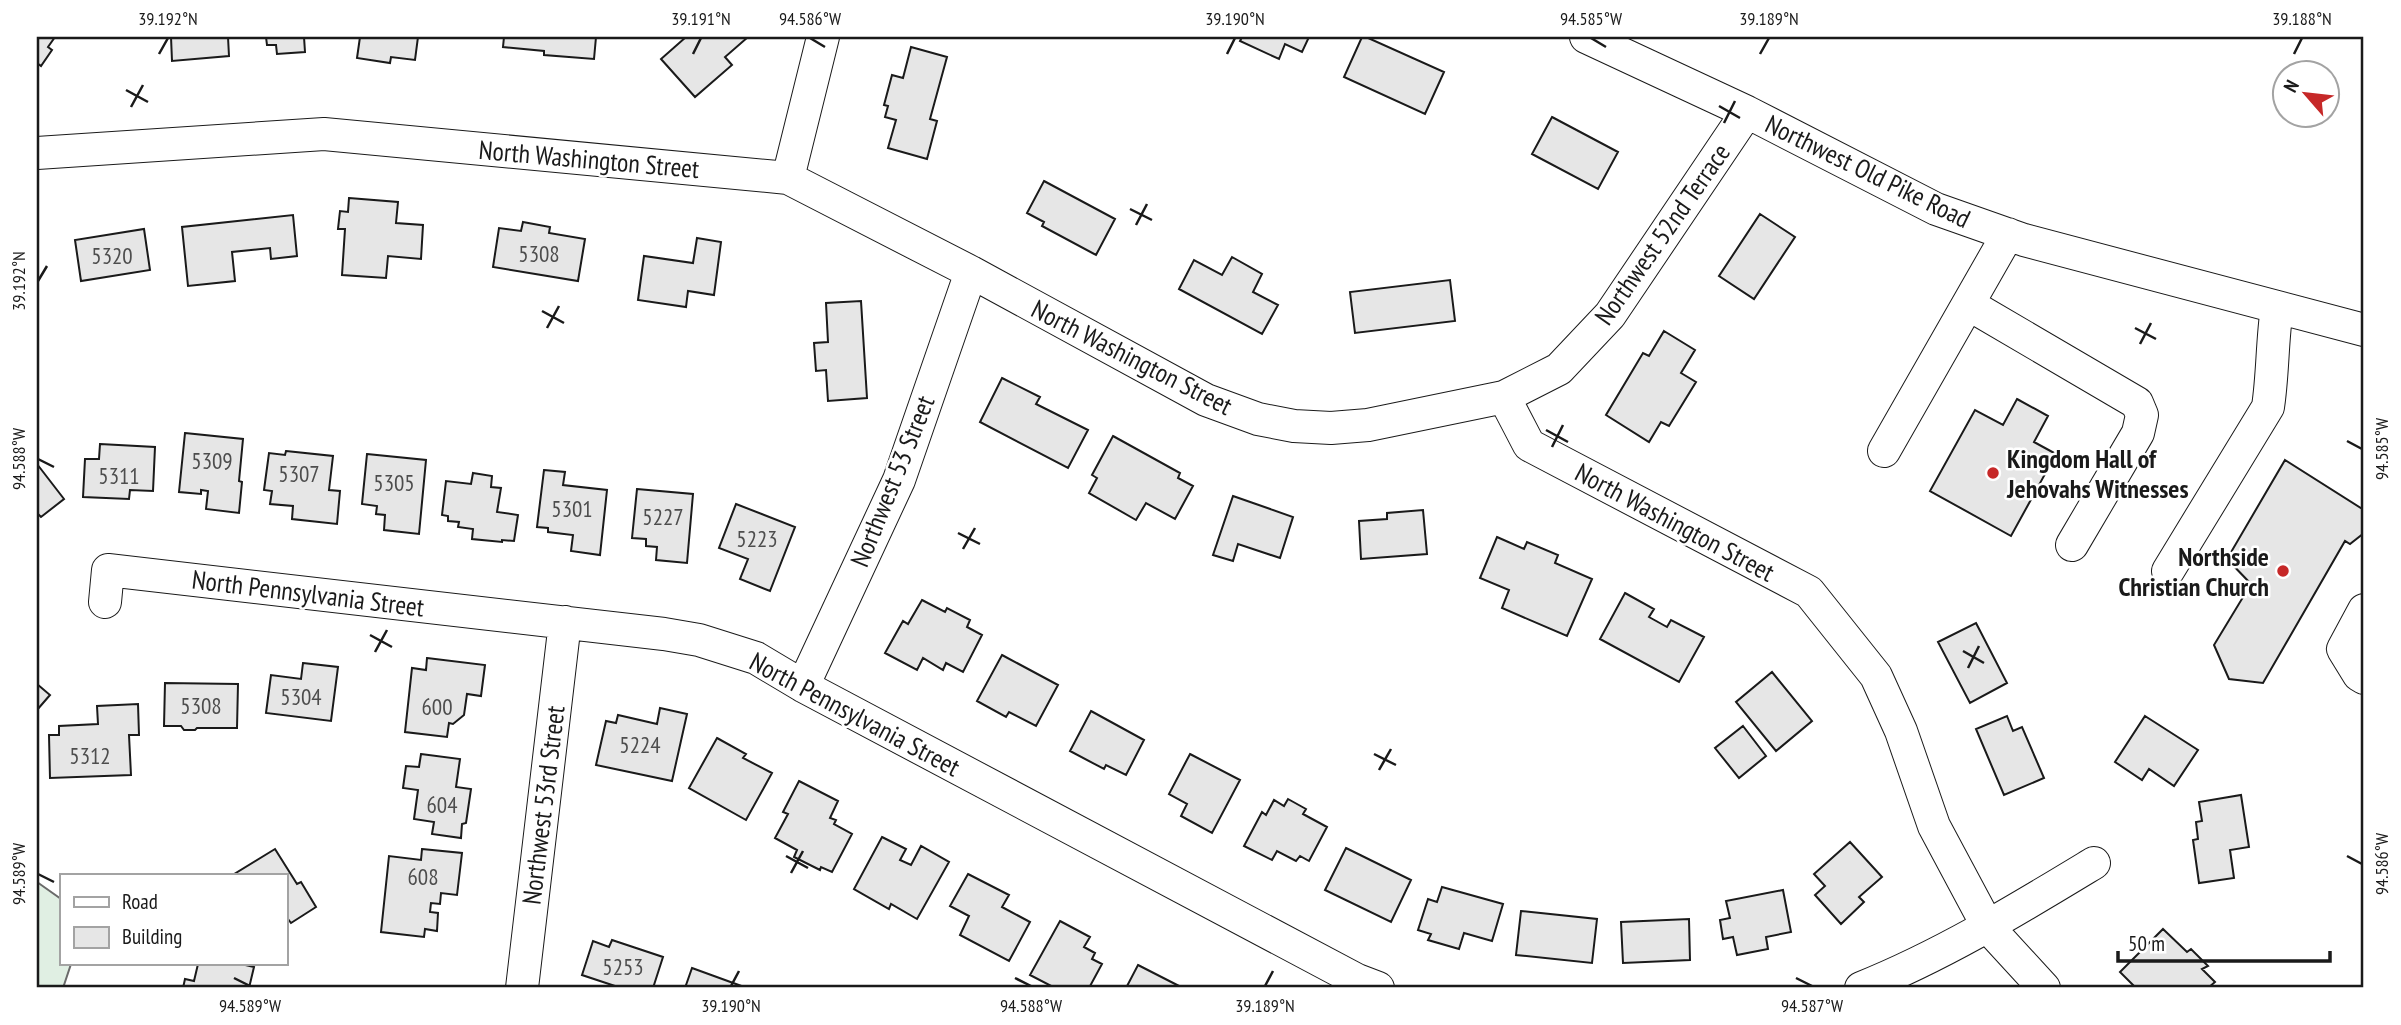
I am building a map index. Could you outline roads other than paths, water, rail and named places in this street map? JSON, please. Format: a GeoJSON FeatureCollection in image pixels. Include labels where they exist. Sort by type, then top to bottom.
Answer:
{"type":"FeatureCollection","features":[{"type":"Feature","properties":{"kind":"street"},"geometry":{"type":"LineString","coordinates":[[788,178],[823,37]]}},
{"type":"Feature","properties":{"kind":"street","name":"Northwest Old Pike Road"},"geometry":{"type":"LineString","coordinates":[[1586,37],[1747,112],[1936,209],[2008,234],[2364,330]]}},
{"type":"Feature","properties":{"kind":"street","name":"Northwest 52nd Terrace"},"geometry":{"type":"LineString","coordinates":[[1504,397],[1559,369],[1610,315],[1747,112]]}},
{"type":"Feature","properties":{"kind":"street","name":"North Washington Street"},"geometry":{"type":"LineString","coordinates":[[37,153],[324,134],[788,178],[971,272],[1206,400],[1258,419],[1294,426],[1331,428],[1368,425],[1504,397],[1529,444],[1809,592],[1876,676],[1901,731],[1934,826],[1988,927],[2044,988]]}},
{"type":"Feature","properties":{"kind":"street"},"geometry":{"type":"LineString","coordinates":[[1885,451],[2008,234]]}},
{"type":"Feature","properties":{"kind":"street","name":"Northwest 53 Street"},"geometry":{"type":"LineString","coordinates":[[803,686],[899,480],[971,272]]}},
{"type":"Feature","properties":{"kind":"street"},"geometry":{"type":"LineString","coordinates":[[1968,304],[2137,403],[2143,415],[2138,433],[2072,545]]}},
{"type":"Feature","properties":{"kind":"street"},"geometry":{"type":"LineString","coordinates":[[2168,571],[2268,407],[2277,307]]}},
{"type":"Feature","properties":{"kind":"street","name":"North Pennsylvania Street"},"geometry":{"type":"LineString","coordinates":[[105,602],[108,569],[699,640],[756,658],[803,686],[1345,974],[1378,988]]}},
{"type":"Feature","properties":{"kind":"street"},"geometry":{"type":"LineString","coordinates":[[2364,610],[2343,649],[2359,675],[2364,678]]}},
{"type":"Feature","properties":{"kind":"street","name":"Northwest 53rd Street"},"geometry":{"type":"LineString","coordinates":[[522,988],[565,622]]}},
{"type":"Feature","properties":{"kind":"street"},"geometry":{"type":"LineString","coordinates":[[1861,988],[1891,976],[1988,927],[2094,863]]}},
{"type":"Feature","properties":{"kind":"place","name":"Kingdom Hall of Jehovahs Witnesses"},"geometry":{"type":"Point","coordinates":[1993,473]}},
{"type":"Feature","properties":{"kind":"place","name":"Northside Christian Church"},"geometry":{"type":"Point","coordinates":[2283,571]}}]}
